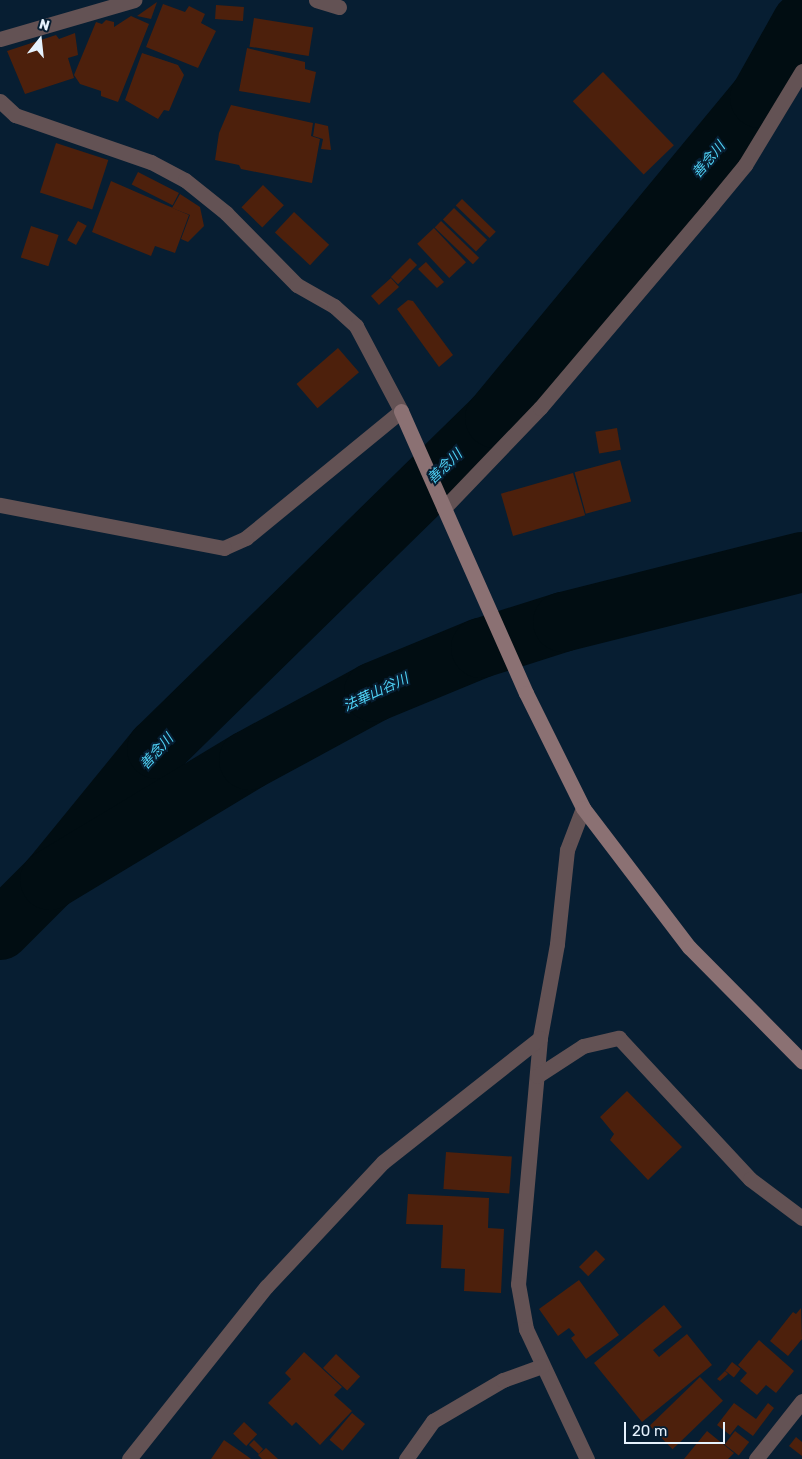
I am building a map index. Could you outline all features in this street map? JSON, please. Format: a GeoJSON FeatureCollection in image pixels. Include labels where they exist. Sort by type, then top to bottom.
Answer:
{"type":"FeatureCollection","features":[{"type":"Feature","properties":{"kind":"street"},"geometry":{"type":"LineString","coordinates":[[0,39],[134,0]]}},
{"type":"Feature","properties":{"kind":"street"},"geometry":{"type":"LineString","coordinates":[[320,1],[339,7]]}},
{"type":"Feature","properties":{"kind":"street"},"geometry":{"type":"LineString","coordinates":[[442,504],[540,408],[706,212],[745,164],[802,71]]}},
{"type":"Feature","properties":{"kind":"street"},"geometry":{"type":"LineString","coordinates":[[0,101],[15,116],[150,162],[185,180],[226,212],[297,285],[334,306],[356,326],[401,411],[522,684],[583,808],[689,947],[802,1061]]}},
{"type":"Feature","properties":{"kind":"street"},"geometry":{"type":"LineString","coordinates":[[0,505],[224,548],[254,533],[401,411]]}},
{"type":"Feature","properties":{"kind":"street"},"geometry":{"type":"LineString","coordinates":[[583,808],[567,850],[557,944],[540,1038],[518,1284],[526,1329],[587,1459]]}},
{"type":"Feature","properties":{"kind":"street"},"geometry":{"type":"LineString","coordinates":[[129,1459],[266,1286],[383,1162],[540,1038]]}},
{"type":"Feature","properties":{"kind":"street"},"geometry":{"type":"LineString","coordinates":[[538,1076],[583,1046],[619,1038],[750,1180],[802,1218]]}},
{"type":"Feature","properties":{"kind":"street"},"geometry":{"type":"LineString","coordinates":[[406,1459],[433,1421],[503,1380],[542,1366]]}},
{"type":"Feature","properties":{"kind":"street"},"geometry":{"type":"LineString","coordinates":[[756,1459],[802,1401]]}},
{"type":"Feature","properties":{"kind":"building"},"geometry":{"type":"Polygon","coordinates":[[[157,2],[151,19],[137,16],[157,2]]]}},
{"type":"Feature","properties":{"kind":"building"},"geometry":{"type":"Polygon","coordinates":[[[163,4],[185,12],[189,6],[205,14],[201,23],[216,31],[198,68],[146,47],[163,4]]]}},
{"type":"Feature","properties":{"kind":"building"},"geometry":{"type":"Polygon","coordinates":[[[216,5],[244,7],[243,21],[215,19],[216,5]]]}},
{"type":"Feature","properties":{"kind":"building"},"geometry":{"type":"Polygon","coordinates":[[[131,16],[149,24],[118,102],[101,96],[101,91],[80,84],[74,75],[96,22],[102,24],[106,20],[114,22],[114,27],[131,16]]]}},
{"type":"Feature","properties":{"kind":"building"},"geometry":{"type":"Polygon","coordinates":[[[254,18],[313,27],[309,56],[249,47],[254,18]]]}},
{"type":"Feature","properties":{"kind":"building"},"geometry":{"type":"Polygon","coordinates":[[[75,33],[78,55],[68,58],[74,78],[25,94],[7,51],[56,35],[59,39],[75,33]]]}},
{"type":"Feature","properties":{"kind":"building"},"geometry":{"type":"Polygon","coordinates":[[[247,48],[305,62],[305,69],[316,72],[310,103],[239,91],[247,48]]]}},
{"type":"Feature","properties":{"kind":"building"},"geometry":{"type":"Polygon","coordinates":[[[142,53],[178,65],[184,75],[169,111],[164,110],[158,119],[125,100],[142,53]]]}},
{"type":"Feature","properties":{"kind":"building"},"geometry":{"type":"Polygon","coordinates":[[[603,72],[674,145],[644,175],[573,101],[603,72]]]}},
{"type":"Feature","properties":{"kind":"building"},"geometry":{"type":"Polygon","coordinates":[[[231,105],[313,123],[311,136],[320,139],[312,183],[241,169],[239,165],[215,160],[219,133],[231,105]]]}},
{"type":"Feature","properties":{"kind":"building"},"geometry":{"type":"Polygon","coordinates":[[[315,123],[328,126],[331,150],[321,149],[323,139],[313,136],[315,123]]]}},
{"type":"Feature","properties":{"kind":"building"},"geometry":{"type":"Polygon","coordinates":[[[56,143],[108,160],[92,209],[40,192],[56,143]]]}},
{"type":"Feature","properties":{"kind":"building"},"geometry":{"type":"Polygon","coordinates":[[[138,172],[179,193],[173,205],[132,184],[138,172]]]}},
{"type":"Feature","properties":{"kind":"building"},"geometry":{"type":"Polygon","coordinates":[[[111,181],[189,215],[175,253],[155,246],[151,256],[92,232],[111,181]]]}},
{"type":"Feature","properties":{"kind":"building"},"geometry":{"type":"Polygon","coordinates":[[[263,185],[284,205],[262,227],[241,207],[263,185]]]}},
{"type":"Feature","properties":{"kind":"building"},"geometry":{"type":"Polygon","coordinates":[[[180,194],[200,207],[204,226],[188,242],[181,239],[190,215],[172,208],[180,194]]]}},
{"type":"Feature","properties":{"kind":"building"},"geometry":{"type":"Polygon","coordinates":[[[462,199],[496,232],[490,238],[456,205],[462,199]]]}},
{"type":"Feature","properties":{"kind":"building"},"geometry":{"type":"Polygon","coordinates":[[[454,208],[487,240],[476,251],[443,220],[454,208]]]}},
{"type":"Feature","properties":{"kind":"building"},"geometry":{"type":"Polygon","coordinates":[[[294,212],[329,245],[310,265],[275,232],[294,212]]]}},
{"type":"Feature","properties":{"kind":"building"},"geometry":{"type":"Polygon","coordinates":[[[78,221],[87,226],[76,245],[67,240],[78,221]]]}},
{"type":"Feature","properties":{"kind":"building"},"geometry":{"type":"Polygon","coordinates":[[[441,221],[479,258],[473,264],[435,227],[441,221]]]}},
{"type":"Feature","properties":{"kind":"building"},"geometry":{"type":"Polygon","coordinates":[[[31,226],[59,235],[48,266],[21,257],[31,226]]]}},
{"type":"Feature","properties":{"kind":"building"},"geometry":{"type":"Polygon","coordinates":[[[434,228],[466,262],[449,278],[417,244],[434,228]]]}},
{"type":"Feature","properties":{"kind":"building"},"geometry":{"type":"Polygon","coordinates":[[[410,258],[417,265],[398,284],[391,277],[410,258]]]}},
{"type":"Feature","properties":{"kind":"building"},"geometry":{"type":"Polygon","coordinates":[[[426,262],[444,282],[437,288],[418,269],[426,262]]]}},
{"type":"Feature","properties":{"kind":"building"},"geometry":{"type":"Polygon","coordinates":[[[391,278],[399,287],[379,305],[371,296],[391,278]]]}},
{"type":"Feature","properties":{"kind":"building"},"geometry":{"type":"Polygon","coordinates":[[[408,300],[413,301],[453,355],[439,367],[397,309],[408,300]]]}},
{"type":"Feature","properties":{"kind":"building"},"geometry":{"type":"Polygon","coordinates":[[[338,348],[359,372],[317,408],[296,384],[338,348]]]}},
{"type":"Feature","properties":{"kind":"building"},"geometry":{"type":"Polygon","coordinates":[[[617,428],[621,450],[599,453],[595,432],[617,428]]]}},
{"type":"Feature","properties":{"kind":"building"},"geometry":{"type":"Polygon","coordinates":[[[620,460],[631,502],[586,514],[575,472],[620,460]]]}},
{"type":"Feature","properties":{"kind":"building"},"geometry":{"type":"Polygon","coordinates":[[[573,473],[585,515],[513,536],[501,494],[573,473]]]}},
{"type":"Feature","properties":{"kind":"building"},"geometry":{"type":"Polygon","coordinates":[[[627,1091],[682,1147],[648,1180],[610,1140],[614,1134],[600,1117],[627,1091]]]}},
{"type":"Feature","properties":{"kind":"building"},"geometry":{"type":"Polygon","coordinates":[[[446,1152],[512,1157],[509,1194],[443,1189],[446,1152]]]}},
{"type":"Feature","properties":{"kind":"building"},"geometry":{"type":"Polygon","coordinates":[[[408,1194],[489,1198],[488,1228],[504,1229],[501,1293],[464,1291],[465,1269],[441,1268],[443,1225],[406,1224],[408,1194]]]}},
{"type":"Feature","properties":{"kind":"building"},"geometry":{"type":"Polygon","coordinates":[[[596,1250],[605,1259],[588,1276],[579,1267],[596,1250]]]}},
{"type":"Feature","properties":{"kind":"building"},"geometry":{"type":"Polygon","coordinates":[[[579,1280],[619,1335],[586,1359],[571,1338],[575,1335],[569,1328],[558,1336],[539,1309],[579,1280]]]}},
{"type":"Feature","properties":{"kind":"building"},"geometry":{"type":"Polygon","coordinates":[[[664,1305],[682,1327],[653,1350],[659,1357],[687,1334],[712,1365],[642,1422],[594,1363],[664,1305]]]}},
{"type":"Feature","properties":{"kind":"building"},"geometry":{"type":"Polygon","coordinates":[[[801,1308],[802,1339],[788,1356],[770,1341],[793,1312],[796,1314],[801,1308]]]}},
{"type":"Feature","properties":{"kind":"building"},"geometry":{"type":"Polygon","coordinates":[[[759,1340],[794,1371],[776,1393],[766,1385],[757,1395],[740,1381],[747,1373],[738,1365],[759,1340]]]}},
{"type":"Feature","properties":{"kind":"building"},"geometry":{"type":"Polygon","coordinates":[[[304,1352],[342,1387],[334,1395],[352,1411],[320,1445],[296,1422],[292,1426],[268,1403],[291,1379],[285,1373],[304,1352]]]}},
{"type":"Feature","properties":{"kind":"building"},"geometry":{"type":"Polygon","coordinates":[[[336,1354],[360,1377],[347,1390],[323,1368],[336,1354]]]}},
{"type":"Feature","properties":{"kind":"building"},"geometry":{"type":"Polygon","coordinates":[[[732,1362],[741,1369],[734,1377],[725,1371],[732,1362]]]}},
{"type":"Feature","properties":{"kind":"building"},"geometry":{"type":"Polygon","coordinates":[[[725,1371],[728,1374],[720,1381],[717,1379],[725,1371]]]}},
{"type":"Feature","properties":{"kind":"building"},"geometry":{"type":"Polygon","coordinates":[[[700,1377],[723,1401],[673,1449],[650,1426],[700,1377]]]}},
{"type":"Feature","properties":{"kind":"building"},"geometry":{"type":"Polygon","coordinates":[[[734,1403],[756,1419],[768,1403],[774,1408],[753,1436],[738,1425],[730,1435],[717,1425],[734,1403]]]}},
{"type":"Feature","properties":{"kind":"building"},"geometry":{"type":"Polygon","coordinates":[[[352,1413],[365,1424],[343,1451],[330,1440],[352,1413]]]}},
{"type":"Feature","properties":{"kind":"building"},"geometry":{"type":"Polygon","coordinates":[[[244,1422],[257,1434],[246,1446],[233,1434],[244,1422]]]}},
{"type":"Feature","properties":{"kind":"building"},"geometry":{"type":"Polygon","coordinates":[[[707,1431],[734,1453],[728,1459],[684,1459],[707,1431]]]}},
{"type":"Feature","properties":{"kind":"building"},"geometry":{"type":"Polygon","coordinates":[[[735,1431],[749,1442],[739,1455],[725,1444],[735,1431]]]}},
{"type":"Feature","properties":{"kind":"building"},"geometry":{"type":"Polygon","coordinates":[[[796,1437],[802,1442],[802,1456],[789,1446],[796,1437]]]}},
{"type":"Feature","properties":{"kind":"building"},"geometry":{"type":"Polygon","coordinates":[[[224,1440],[247,1456],[251,1459],[211,1459],[224,1440]]]}},
{"type":"Feature","properties":{"kind":"building"},"geometry":{"type":"Polygon","coordinates":[[[254,1440],[263,1449],[259,1454],[249,1445],[254,1440]]]}},
{"type":"Feature","properties":{"kind":"building"},"geometry":{"type":"Polygon","coordinates":[[[266,1448],[278,1459],[262,1459],[258,1455],[266,1448]]]}},
{"type":"Feature","properties":{"kind":"waterway","name":"善念川"},"geometry":{"type":"LineString","coordinates":[[50,880],[157,749],[495,418],[760,98],[802,23]]}},
{"type":"Feature","properties":{"kind":"waterway","name":"法華山谷川"},"geometry":{"type":"LineString","coordinates":[[0,930],[50,880],[249,760],[374,692],[481,648],[563,622],[802,562]]}}]}
